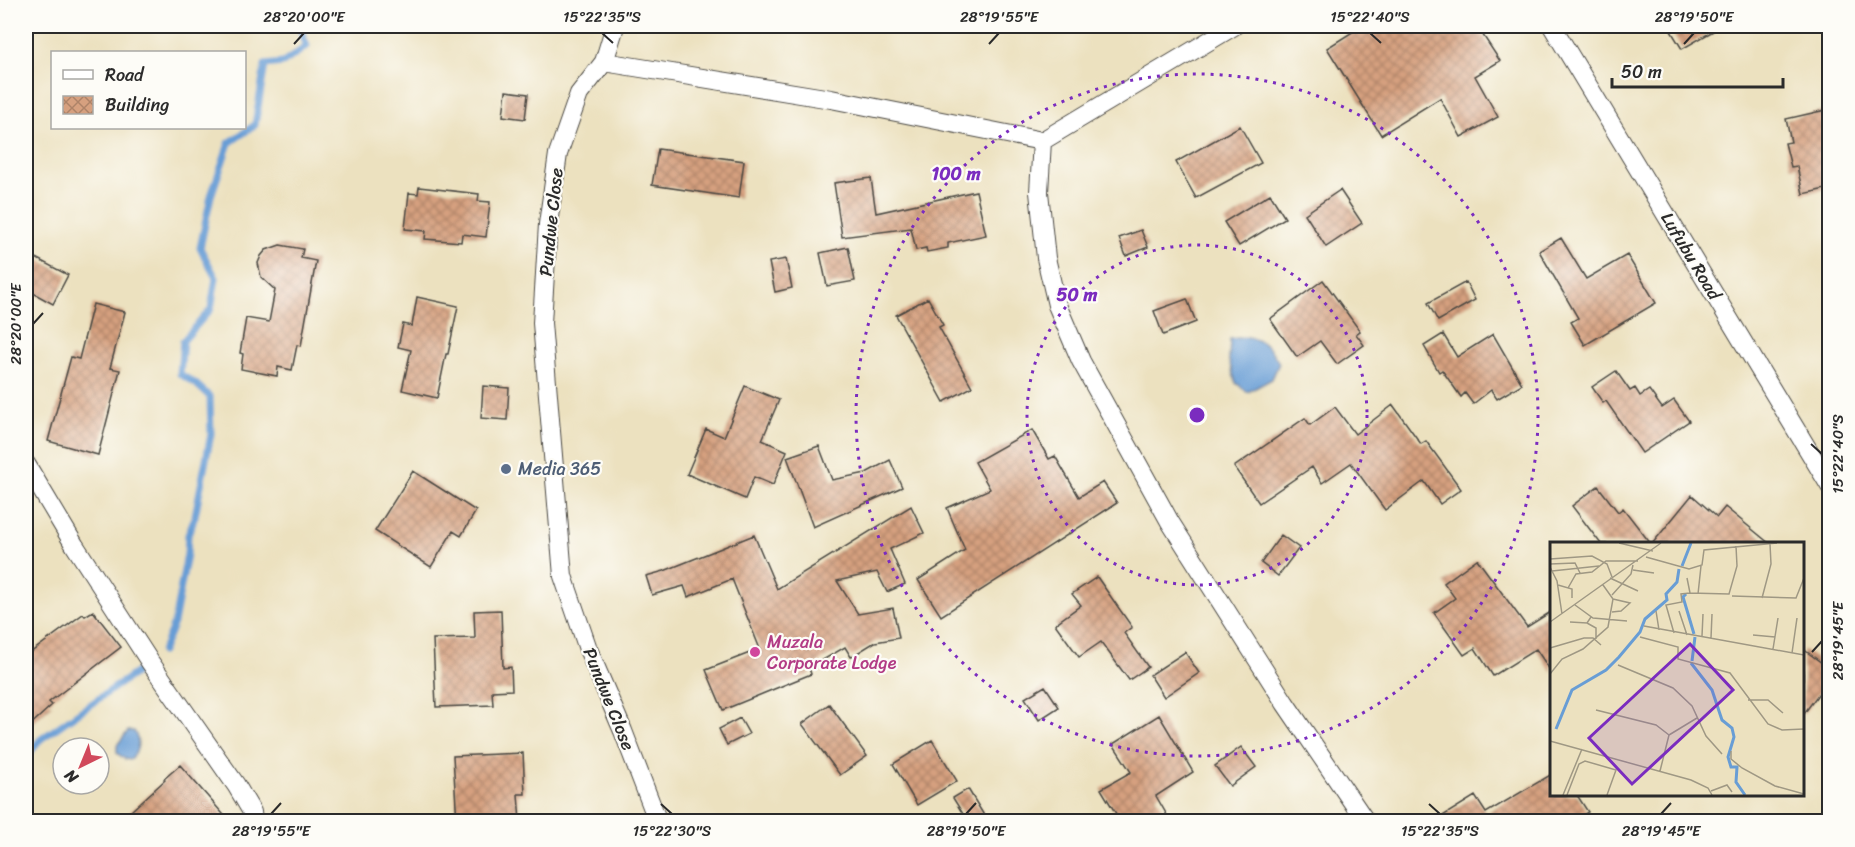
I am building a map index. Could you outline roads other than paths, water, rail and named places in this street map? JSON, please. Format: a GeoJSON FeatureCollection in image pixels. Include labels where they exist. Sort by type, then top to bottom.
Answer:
{"type":"FeatureCollection","features":[{"type":"Feature","properties":{"kind":"street"},"geometry":{"type":"LineString","coordinates":[[615,26],[604,62],[831,99],[1042,141],[1234,26]]}},
{"type":"Feature","properties":{"kind":"street","name":"Lufubu Road"},"geometry":{"type":"LineString","coordinates":[[1552,26],[1830,486]]}},
{"type":"Feature","properties":{"kind":"street","name":"Pundwe Close"},"geometry":{"type":"LineString","coordinates":[[604,62],[579,94],[558,154],[548,224],[542,323],[563,576],[588,649],[658,822]]}},
{"type":"Feature","properties":{"kind":"street"},"geometry":{"type":"LineString","coordinates":[[1042,141],[1039,192],[1046,258],[1057,305],[1081,362],[1170,522],[1284,703],[1366,822]]}},
{"type":"Feature","properties":{"kind":"street"},"geometry":{"type":"LineString","coordinates":[[26,464],[143,652],[236,785],[252,812],[253,822]]}},
{"type":"Feature","properties":{"kind":"water"},"geometry":{"type":"Polygon","coordinates":[[[1248,337],[1266,346],[1279,363],[1272,379],[1248,392],[1236,383],[1229,361],[1230,339],[1248,337]]]}},
{"type":"Feature","properties":{"kind":"water"},"geometry":{"type":"Polygon","coordinates":[[[128,731],[134,731],[138,742],[137,750],[130,760],[117,753],[117,745],[128,731]]]}},
{"type":"Feature","properties":{"kind":"waterway"},"geometry":{"type":"LineString","coordinates":[[162,652],[174,623],[187,554],[188,535],[195,516],[211,434],[210,397],[180,374],[183,341],[211,309],[216,278],[200,248],[211,196],[229,143],[255,125],[265,65],[283,63],[307,46],[299,26]]}},
{"type":"Feature","properties":{"kind":"waterway"},"geometry":{"type":"LineString","coordinates":[[26,757],[41,739],[141,669]]}},
{"type":"Feature","properties":{"kind":"place","name":"Media 365"},"geometry":{"type":"Point","coordinates":[506,469]}},
{"type":"Feature","properties":{"kind":"place","name":"Muzala Corporate Lodge"},"geometry":{"type":"Point","coordinates":[755,652]}}]}
